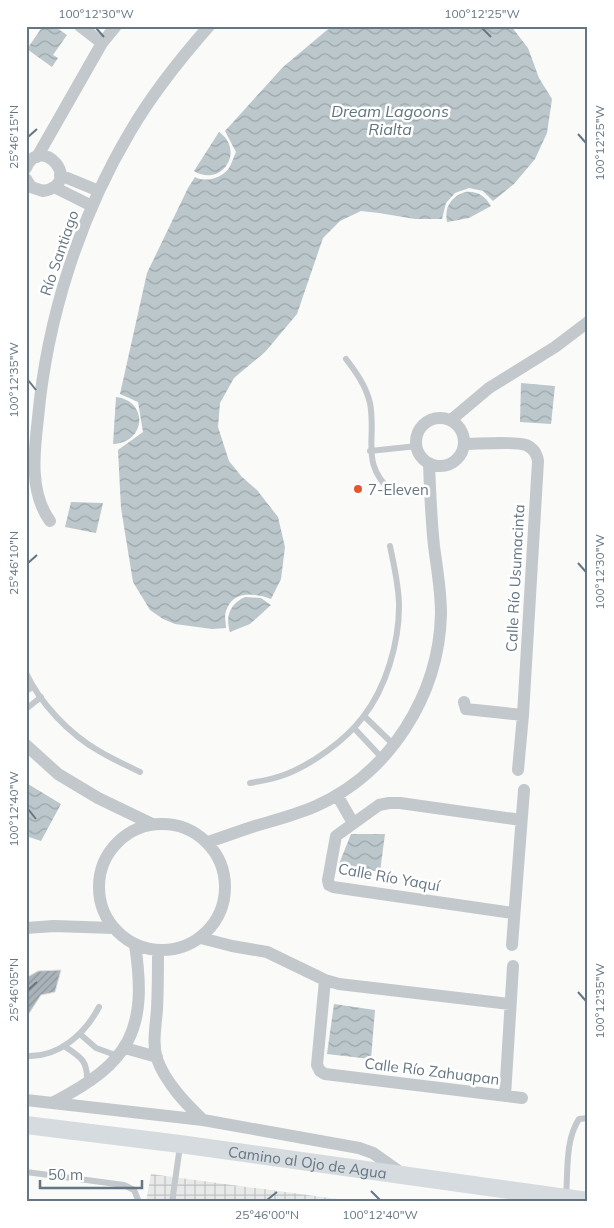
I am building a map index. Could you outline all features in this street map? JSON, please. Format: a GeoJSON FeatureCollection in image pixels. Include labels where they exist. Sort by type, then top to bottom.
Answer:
{"type":"FeatureCollection","features":[{"type":"Feature","properties":{"kind":"street"},"geometry":{"type":"LineString","coordinates":[[80,26],[102,43]]}},
{"type":"Feature","properties":{"kind":"street"},"geometry":{"type":"LineString","coordinates":[[26,168],[37,157],[102,43],[116,26]]}},
{"type":"Feature","properties":{"kind":"street","name":"Río Santiago"},"geometry":{"type":"LineString","coordinates":[[50,520],[43,510],[38,497],[35,470],[36,434],[40,391],[50,335],[74,255],[92,206],[135,124],[185,54],[209,26]]}},
{"type":"Feature","properties":{"kind":"street"},"geometry":{"type":"LineString","coordinates":[[27,182],[31,187],[43,191],[54,187],[59,182],[60,169],[54,159],[37,157]]}},
{"type":"Feature","properties":{"kind":"street"},"geometry":{"type":"LineString","coordinates":[[60,175],[99,191]]}},
{"type":"Feature","properties":{"kind":"street"},"geometry":{"type":"LineString","coordinates":[[54,187],[92,206]]}},
{"type":"Feature","properties":{"kind":"street"},"geometry":{"type":"LineString","coordinates":[[451,420],[488,388],[555,347],[588,322]]}},
{"type":"Feature","properties":{"kind":"street"},"geometry":{"type":"LineString","coordinates":[[436,418],[451,420],[461,430],[464,444],[460,456],[449,464],[436,465],[423,459],[417,446],[416,438],[423,425],[436,418]]}},
{"type":"Feature","properties":{"kind":"street","name":"Calle Río Usumacinta"},"geometry":{"type":"LineString","coordinates":[[464,444],[520,443],[531,448],[537,457],[523,715]]}},
{"type":"Feature","properties":{"kind":"street"},"geometry":{"type":"LineString","coordinates":[[208,842],[292,815],[316,806],[337,795],[354,784],[382,758],[394,745],[412,718],[430,673],[438,643],[441,615],[440,586],[434,547],[430,463]]}},
{"type":"Feature","properties":{"kind":"street"},"geometry":{"type":"LineString","coordinates":[[464,702],[466,709],[523,715],[518,770]]}},
{"type":"Feature","properties":{"kind":"street"},"geometry":{"type":"LineString","coordinates":[[26,745],[58,774],[98,798],[152,824]]}},
{"type":"Feature","properties":{"kind":"street"},"geometry":{"type":"LineString","coordinates":[[512,945],[524,790]]}},
{"type":"Feature","properties":{"kind":"street"},"geometry":{"type":"LineString","coordinates":[[337,795],[353,823]]}},
{"type":"Feature","properties":{"kind":"street","name":"Calle Río Yaquí"},"geometry":{"type":"LineString","coordinates":[[513,913],[331,886],[328,880],[336,836],[379,805],[389,803],[521,820]]}},
{"type":"Feature","properties":{"kind":"street"},"geometry":{"type":"LineString","coordinates":[[172,823],[192,830],[208,842],[220,860],[226,881],[224,902],[215,922],[200,938],[180,948],[158,950],[135,945],[123,938],[113,928],[103,912],[98,893],[99,874],[106,856],[118,841],[133,830],[152,824],[172,823]]}},
{"type":"Feature","properties":{"kind":"street"},"geometry":{"type":"LineString","coordinates":[[26,928],[54,926],[113,928]]}},
{"type":"Feature","properties":{"kind":"street"},"geometry":{"type":"LineString","coordinates":[[200,938],[267,952],[325,980],[339,984],[510,1004]]}},
{"type":"Feature","properties":{"kind":"street"},"geometry":{"type":"LineString","coordinates":[[54,1102],[97,1077],[122,1052],[135,1022],[139,1000],[140,974],[135,945]]}},
{"type":"Feature","properties":{"kind":"street"},"geometry":{"type":"LineString","coordinates":[[158,950],[155,1036],[157,1057],[177,1092],[203,1120]]}},
{"type":"Feature","properties":{"kind":"street","name":"Calle Río Zahuapan"},"geometry":{"type":"LineString","coordinates":[[325,980],[317,1065],[324,1074],[505,1096],[513,966]]}},
{"type":"Feature","properties":{"kind":"street"},"geometry":{"type":"LineString","coordinates":[[122,1052],[157,1057]]}},
{"type":"Feature","properties":{"kind":"street"},"geometry":{"type":"LineString","coordinates":[[505,1096],[522,1098]]}},
{"type":"Feature","properties":{"kind":"street"},"geometry":{"type":"LineString","coordinates":[[26,1100],[203,1120],[359,1148],[374,1153],[404,1175]]}},
{"type":"Feature","properties":{"kind":"street","name":"Camino al Ojo de Agua"},"geometry":{"type":"LineString","coordinates":[[26,1125],[180,1144],[561,1199],[588,1201]]}},
{"type":"Feature","properties":{"kind":"lane"},"geometry":{"type":"LineString","coordinates":[[346,359],[368,395],[371,415],[370,451],[373,466],[386,487],[393,493]]}},
{"type":"Feature","properties":{"kind":"lane"},"geometry":{"type":"LineString","coordinates":[[370,451],[417,446]]}},
{"type":"Feature","properties":{"kind":"lane"},"geometry":{"type":"LineString","coordinates":[[250,783],[285,775],[308,763],[354,728],[378,693],[387,670],[398,624],[398,586],[390,546]]}},
{"type":"Feature","properties":{"kind":"lane"},"geometry":{"type":"LineString","coordinates":[[26,673],[33,687],[59,719],[82,739],[98,751],[140,772]]}},
{"type":"Feature","properties":{"kind":"lane"},"geometry":{"type":"LineString","coordinates":[[26,692],[33,687]]}},
{"type":"Feature","properties":{"kind":"lane"},"geometry":{"type":"LineString","coordinates":[[26,709],[41,697]]}},
{"type":"Feature","properties":{"kind":"lane"},"geometry":{"type":"LineString","coordinates":[[364,716],[394,745]]}},
{"type":"Feature","properties":{"kind":"lane"},"geometry":{"type":"LineString","coordinates":[[354,728],[382,758]]}},
{"type":"Feature","properties":{"kind":"lane"},"geometry":{"type":"LineString","coordinates":[[26,1056],[43,1056],[64,1046],[80,1034],[91,1022],[99,1008]]}},
{"type":"Feature","properties":{"kind":"lane"},"geometry":{"type":"LineString","coordinates":[[80,1034],[96,1048],[122,1052]]}},
{"type":"Feature","properties":{"kind":"lane"},"geometry":{"type":"LineString","coordinates":[[64,1046],[84,1062],[87,1070],[87,1083]]}},
{"type":"Feature","properties":{"kind":"lane"},"geometry":{"type":"LineString","coordinates":[[561,1199],[574,1127],[579,1119],[588,1118]]}},
{"type":"Feature","properties":{"kind":"lane"},"geometry":{"type":"LineString","coordinates":[[172,1202],[180,1144]]}},
{"type":"Feature","properties":{"kind":"lane"},"geometry":{"type":"LineString","coordinates":[[26,1172],[124,1185],[134,1190],[139,1202]]}},
{"type":"Feature","properties":{"kind":"shaded area"},"geometry":{"type":"Polygon","coordinates":[[[151,1174],[359,1202],[146,1202],[151,1174]]]}},
{"type":"Feature","properties":{"kind":"water"},"geometry":{"type":"Polygon","coordinates":[[[43,26],[54,26],[67,35],[53,55],[58,58],[52,67],[27,49],[43,26]]]}},
{"type":"Feature","properties":{"kind":"water","name":"Dream Lagoons Rialta"},"geometry":{"type":"Polygon","coordinates":[[[353,26],[511,26],[528,48],[539,78],[552,99],[547,133],[535,159],[514,184],[493,201],[483,191],[469,188],[455,193],[446,203],[442,219],[415,219],[361,211],[340,221],[323,238],[297,314],[266,351],[234,378],[220,403],[218,427],[229,461],[242,477],[257,490],[278,517],[285,547],[281,579],[271,599],[258,595],[245,595],[234,599],[229,604],[225,613],[226,628],[212,629],[175,624],[163,619],[150,610],[133,582],[121,508],[118,450],[143,432],[138,402],[120,394],[147,273],[195,177],[204,180],[218,177],[226,172],[230,166],[236,152],[225,131],[283,67],[327,30],[333,28],[345,29],[353,26]]]}},
{"type":"Feature","properties":{"kind":"water"},"geometry":{"type":"Polygon","coordinates":[[[219,132],[227,140],[230,148],[230,157],[227,165],[213,175],[204,175],[194,171],[219,132]]]}},
{"type":"Feature","properties":{"kind":"water"},"geometry":{"type":"Polygon","coordinates":[[[465,192],[474,192],[481,195],[491,206],[469,218],[447,222],[446,217],[450,203],[465,192]]]}},
{"type":"Feature","properties":{"kind":"water"},"geometry":{"type":"Polygon","coordinates":[[[521,383],[555,386],[551,424],[520,422],[521,383]]]}},
{"type":"Feature","properties":{"kind":"water"},"geometry":{"type":"Polygon","coordinates":[[[116,397],[127,400],[134,406],[138,413],[139,422],[137,430],[132,437],[124,442],[113,444],[116,397]]]}},
{"type":"Feature","properties":{"kind":"water"},"geometry":{"type":"Polygon","coordinates":[[[71,502],[103,503],[96,533],[65,527],[71,502]]]}},
{"type":"Feature","properties":{"kind":"water"},"geometry":{"type":"Polygon","coordinates":[[[245,597],[261,598],[271,605],[250,624],[230,632],[228,621],[230,611],[236,603],[245,597]]]}},
{"type":"Feature","properties":{"kind":"water"},"geometry":{"type":"Polygon","coordinates":[[[28,784],[61,804],[41,841],[26,836],[26,787],[28,784]]]}},
{"type":"Feature","properties":{"kind":"water"},"geometry":{"type":"Polygon","coordinates":[[[351,834],[385,834],[380,872],[339,864],[351,834]]]}},
{"type":"Feature","properties":{"kind":"water"},"geometry":{"type":"Polygon","coordinates":[[[334,1004],[375,1010],[371,1059],[327,1054],[334,1004]]]}},
{"type":"Feature","properties":{"kind":"building"},"geometry":{"type":"Polygon","coordinates":[[[61,970],[55,992],[41,995],[26,1018],[26,978],[38,971],[61,970]]]}},
{"type":"Feature","properties":{"kind":"place","name":"7-Eleven"},"geometry":{"type":"Point","coordinates":[358,489]}}]}
